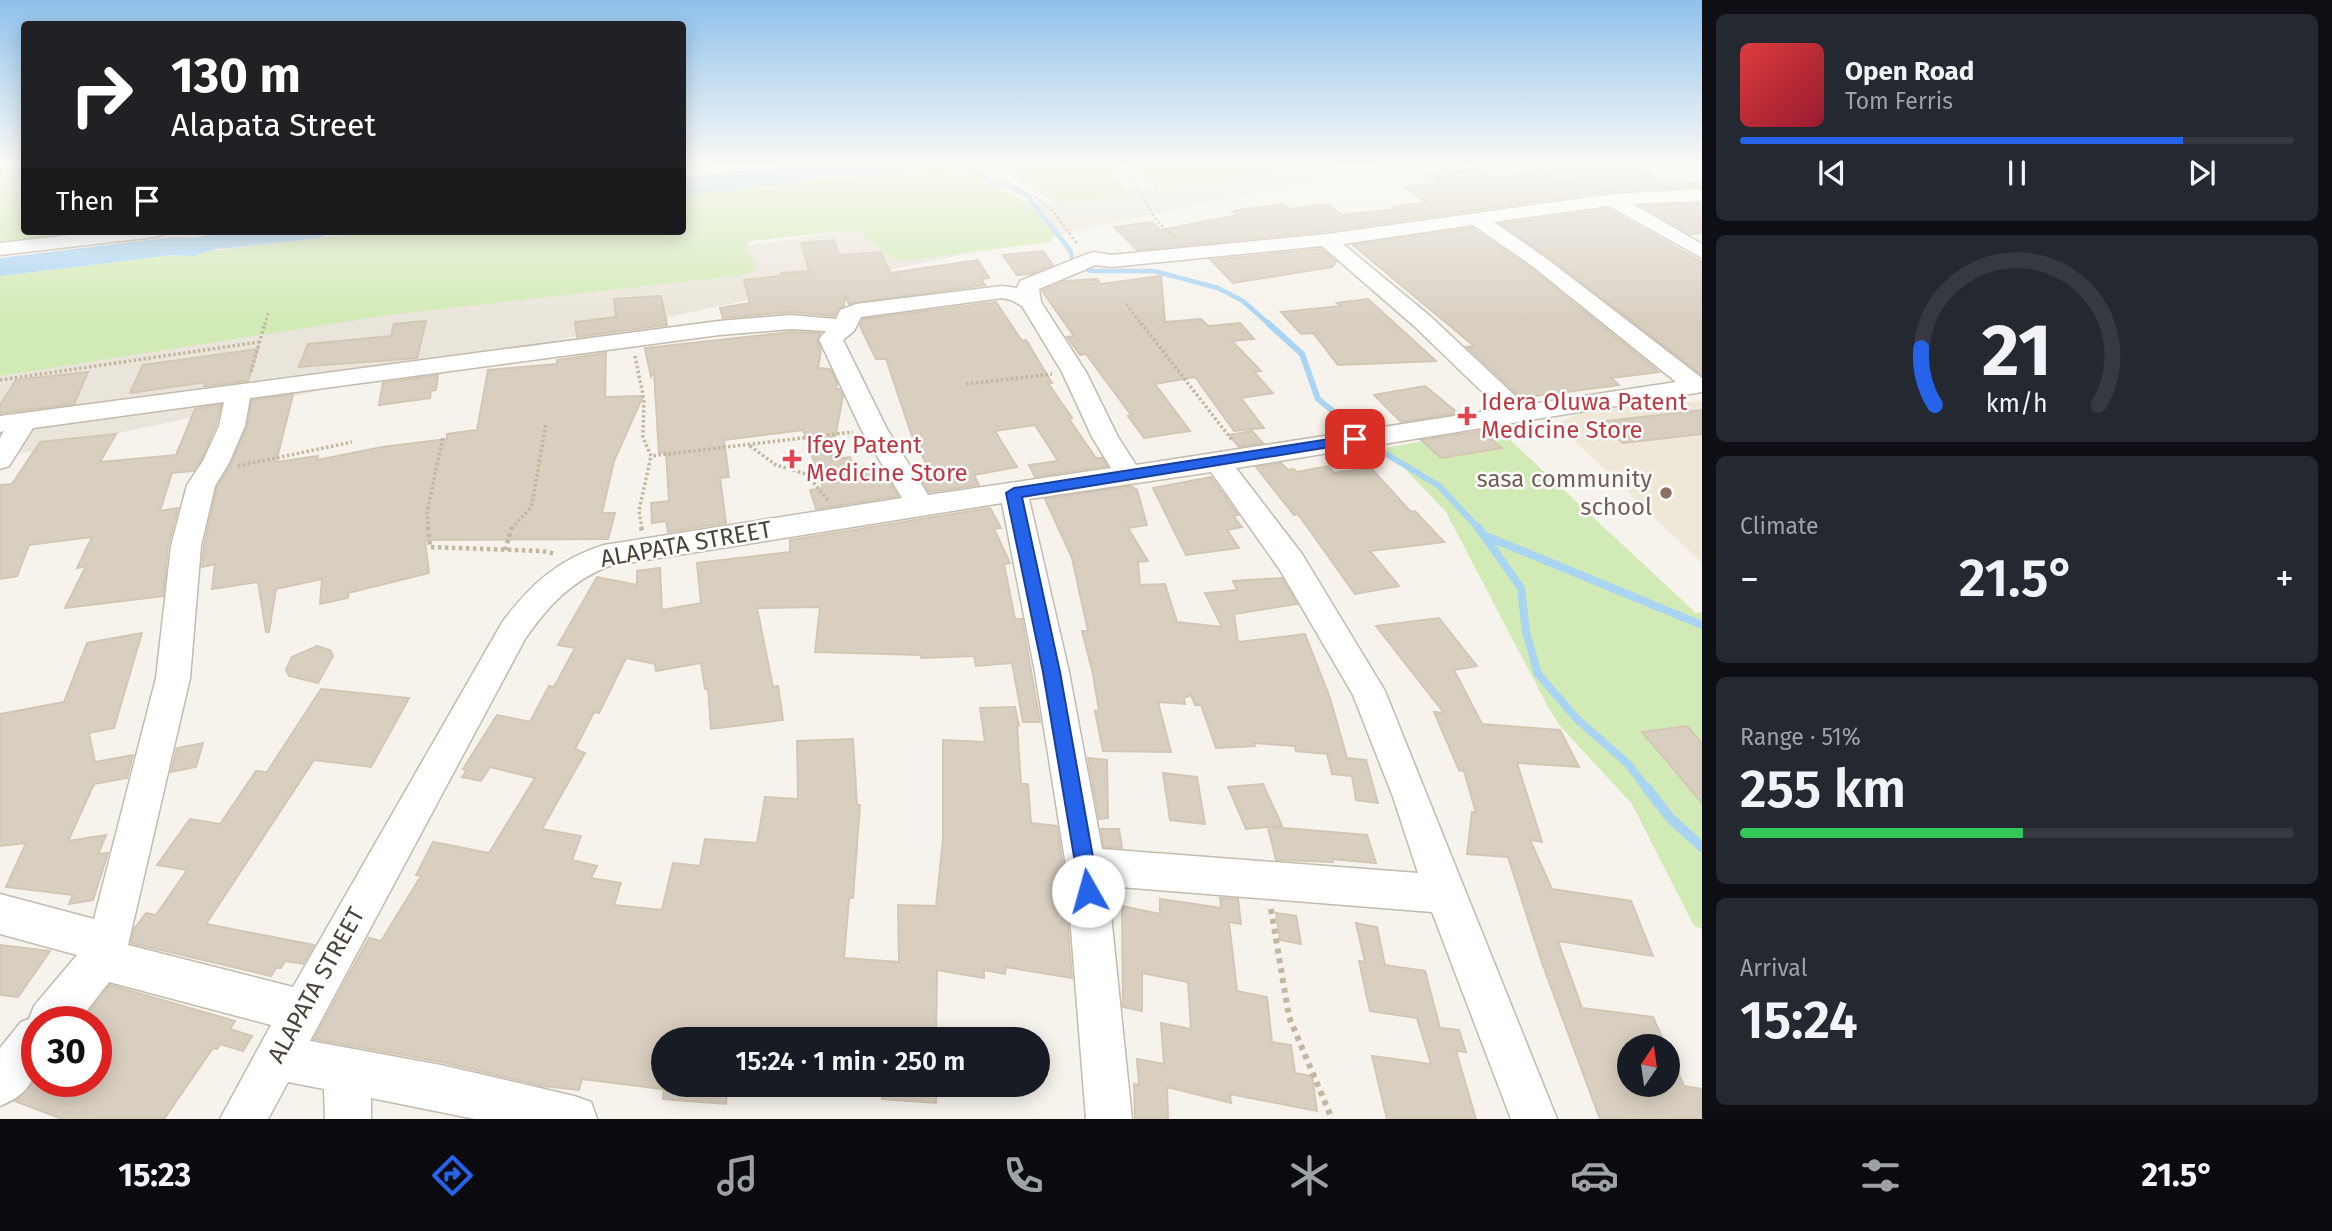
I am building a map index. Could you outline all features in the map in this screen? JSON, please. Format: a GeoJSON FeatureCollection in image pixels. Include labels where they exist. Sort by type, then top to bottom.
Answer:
{"type":"FeatureCollection","features":[{"type":"Feature","properties":{"kind":"street"},"geometry":{"type":"LineString","coordinates":[[1129,475],[1105,437],[1073,372],[1030,302],[1028,286],[1094,258],[1111,261],[1193,254],[1326,240],[1440,222],[1503,216]]}},
{"type":"Feature","properties":{"kind":"street"},"geometry":{"type":"LineString","coordinates":[[1640,216],[1702,252]]}},
{"type":"Feature","properties":{"kind":"street"},"geometry":{"type":"LineString","coordinates":[[1478,220],[1539,262],[1700,385]]}},
{"type":"Feature","properties":{"kind":"street"},"geometry":{"type":"LineString","coordinates":[[0,249],[121,235]]}},
{"type":"Feature","properties":{"kind":"street"},"geometry":{"type":"LineString","coordinates":[[1326,240],[1422,321],[1519,414],[1700,385]]}},
{"type":"Feature","properties":{"kind":"street"},"geometry":{"type":"LineString","coordinates":[[919,505],[874,429],[831,339],[846,326],[848,315],[856,312],[1002,292],[1017,294],[1030,302]]}},
{"type":"Feature","properties":{"kind":"street"},"geometry":{"type":"LineString","coordinates":[[0,460],[12,423],[634,339],[790,323],[846,326]]}},
{"type":"Feature","properties":{"kind":"street"},"geometry":{"type":"LineString","coordinates":[[62,1006],[105,951],[173,678],[186,546],[201,485],[232,426],[242,393]]}},
{"type":"Feature","properties":{"kind":"street","name":"ALAPATA STREET"},"geometry":{"type":"LineString","coordinates":[[243,1119],[300,1011],[514,629],[541,593],[557,579],[587,562],[839,517],[1014,493],[1519,414]]}},
{"type":"Feature","properties":{"kind":"street"},"geometry":{"type":"LineString","coordinates":[[1232,459],[1368,691],[1534,1119]]}},
{"type":"Feature","properties":{"kind":"street"},"geometry":{"type":"LineString","coordinates":[[1014,493],[1052,672],[1086,866],[1109,1119]]}},
{"type":"Feature","properties":{"kind":"street"},"geometry":{"type":"LineString","coordinates":[[1086,866],[1445,894]]}},
{"type":"Feature","properties":{"kind":"street"},"geometry":{"type":"LineString","coordinates":[[0,914],[105,951],[300,1011]]}},
{"type":"Feature","properties":{"kind":"street"},"geometry":{"type":"LineString","coordinates":[[0,1083],[21,1057]]}},
{"type":"Feature","properties":{"kind":"street"},"geometry":{"type":"LineString","coordinates":[[276,1058],[347,1069],[574,1119]]}},
{"type":"Feature","properties":{"kind":"street"},"geometry":{"type":"LineString","coordinates":[[347,1069],[348,1119]]}},
{"type":"Feature","properties":{"kind":"path"},"geometry":{"type":"LineString","coordinates":[[1057,216],[1084,253],[1094,258]]}},
{"type":"Feature","properties":{"kind":"path"},"geometry":{"type":"LineString","coordinates":[[1154,216],[1193,254]]}},
{"type":"Feature","properties":{"kind":"path"},"geometry":{"type":"LineString","coordinates":[[1126,304],[1232,459]]}},
{"type":"Feature","properties":{"kind":"path"},"geometry":{"type":"LineString","coordinates":[[242,393],[268,313]]}},
{"type":"Feature","properties":{"kind":"path"},"geometry":{"type":"LineString","coordinates":[[634,339],[637,375],[643,400],[643,437],[651,456],[639,511],[644,550]]}},
{"type":"Feature","properties":{"kind":"path"},"geometry":{"type":"LineString","coordinates":[[0,380],[259,342]]}},
{"type":"Feature","properties":{"kind":"path"},"geometry":{"type":"LineString","coordinates":[[966,384],[1073,372]]}},
{"type":"Feature","properties":{"kind":"path"},"geometry":{"type":"LineString","coordinates":[[505,550],[509,534],[519,516],[530,510],[533,502],[538,485],[537,466],[545,423]]}},
{"type":"Feature","properties":{"kind":"path"},"geometry":{"type":"LineString","coordinates":[[651,456],[874,429]]}},
{"type":"Feature","properties":{"kind":"path"},"geometry":{"type":"LineString","coordinates":[[443,437],[427,512],[430,547],[542,551],[587,562]]}},
{"type":"Feature","properties":{"kind":"path"},"geometry":{"type":"LineString","coordinates":[[210,472],[352,442]]}},
{"type":"Feature","properties":{"kind":"path"},"geometry":{"type":"LineString","coordinates":[[750,445],[775,465],[806,474],[821,488],[839,517]]}},
{"type":"Feature","properties":{"kind":"path"},"geometry":{"type":"LineString","coordinates":[[1272,881],[1270,903],[1289,1017],[1332,1119]]}},
{"type":"Feature","properties":{"kind":"shaded area"},"geometry":{"type":"Polygon","coordinates":[[[948,216],[1145,216],[0,458],[0,354],[948,216]]]}},
{"type":"Feature","properties":{"kind":"shaded area","name":"sasa community school"},"geometry":{"type":"Polygon","coordinates":[[[1702,401],[1702,563],[1557,424],[1587,410],[1702,401]]]}},
{"type":"Feature","properties":{"kind":"green space"},"geometry":{"type":"Polygon","coordinates":[[[0,216],[21,216],[21,235],[104,235],[0,247],[0,216]]]}},
{"type":"Feature","properties":{"kind":"green space"},"geometry":{"type":"Polygon","coordinates":[[[686,216],[1040,216],[1054,234],[1054,238],[1049,242],[902,261],[892,258],[856,230],[750,241],[745,246],[756,266],[753,272],[743,275],[388,315],[0,376],[0,276],[343,235],[686,235],[686,216]]]}},
{"type":"Feature","properties":{"kind":"green space"},"geometry":{"type":"Polygon","coordinates":[[[1497,428],[1696,613],[1702,612],[1702,929],[1694,926],[1632,804],[1560,726],[1548,707],[1446,512],[1385,448],[1497,428]]]}},
{"type":"Feature","properties":{"kind":"building"},"geometry":{"type":"Polygon","coordinates":[[[1232,216],[1432,216],[1327,231],[1137,250],[1114,227],[1152,222],[1160,230],[1232,216]]]}},
{"type":"Feature","properties":{"kind":"building"},"geometry":{"type":"Polygon","coordinates":[[[1556,216],[1621,216],[1702,262],[1702,375],[1548,256],[1501,224],[1556,216]]]}},
{"type":"Feature","properties":{"kind":"building"},"geometry":{"type":"Polygon","coordinates":[[[1660,216],[1702,216],[1702,233],[1690,234],[1660,216]]]}},
{"type":"Feature","properties":{"kind":"building"},"geometry":{"type":"Polygon","coordinates":[[[1472,228],[1530,268],[1659,372],[1611,378],[1619,385],[1521,398],[1467,347],[1474,346],[1353,245],[1472,228]]]}},
{"type":"Feature","properties":{"kind":"building"},"geometry":{"type":"Polygon","coordinates":[[[834,240],[839,255],[881,252],[890,273],[978,260],[989,278],[981,279],[985,285],[849,304],[845,296],[844,306],[838,309],[834,316],[791,312],[723,318],[720,308],[750,303],[744,280],[809,271],[801,243],[834,240]]]}},
{"type":"Feature","properties":{"kind":"building"},"geometry":{"type":"Polygon","coordinates":[[[1321,249],[1336,262],[1332,267],[1233,283],[1211,260],[1321,249]]]}},
{"type":"Feature","properties":{"kind":"building"},"geometry":{"type":"Polygon","coordinates":[[[1043,251],[1053,265],[1030,274],[1017,275],[1003,255],[1043,251]]]}},
{"type":"Feature","properties":{"kind":"building"},"geometry":{"type":"Polygon","coordinates":[[[1161,276],[1165,322],[1201,319],[1208,326],[1240,323],[1254,339],[1232,341],[1261,371],[1254,372],[1273,393],[1241,398],[1264,428],[1234,431],[1195,377],[1155,384],[1190,431],[1144,438],[1128,416],[1131,415],[1086,354],[1080,355],[1067,337],[1074,336],[1042,291],[1065,281],[1097,279],[1101,284],[1161,276]]]}},
{"type":"Feature","properties":{"kind":"building"},"geometry":{"type":"Polygon","coordinates":[[[661,296],[667,325],[577,337],[575,322],[616,317],[614,299],[661,296]]]}},
{"type":"Feature","properties":{"kind":"building"},"geometry":{"type":"Polygon","coordinates":[[[1368,299],[1436,361],[1338,365],[1313,333],[1301,334],[1281,312],[1341,306],[1337,303],[1368,299]]]}},
{"type":"Feature","properties":{"kind":"building"},"geometry":{"type":"Polygon","coordinates":[[[996,302],[1022,341],[1026,340],[1052,383],[1048,383],[1072,418],[1069,419],[1096,458],[1102,458],[1107,466],[1035,477],[1029,465],[1058,461],[1035,425],[995,431],[1017,467],[974,475],[979,485],[929,492],[914,467],[927,465],[912,436],[886,359],[876,359],[860,326],[863,319],[996,302]]]}},
{"type":"Feature","properties":{"kind":"building"},"geometry":{"type":"Polygon","coordinates":[[[426,321],[417,358],[299,367],[308,344],[391,336],[394,324],[426,321]]]}},
{"type":"Feature","properties":{"kind":"building"},"geometry":{"type":"Polygon","coordinates":[[[791,332],[820,333],[817,340],[821,350],[818,368],[830,369],[837,383],[836,389],[839,389],[843,396],[831,460],[850,457],[856,472],[881,468],[898,496],[816,509],[810,490],[823,488],[803,430],[724,440],[729,477],[720,478],[726,523],[668,532],[666,521],[652,523],[651,503],[669,501],[666,452],[659,453],[654,372],[651,377],[645,348],[791,332]]]}},
{"type":"Feature","properties":{"kind":"building"},"geometry":{"type":"Polygon","coordinates":[[[258,349],[248,381],[204,386],[206,382],[130,393],[143,365],[258,349]]]}},
{"type":"Feature","properties":{"kind":"building"},"geometry":{"type":"Polygon","coordinates":[[[606,353],[605,397],[643,396],[614,461],[602,513],[615,513],[608,539],[425,540],[429,573],[348,593],[348,598],[320,604],[322,579],[276,589],[269,632],[266,632],[258,582],[212,589],[215,564],[202,567],[204,546],[217,487],[231,464],[247,427],[252,400],[293,395],[276,462],[318,456],[317,460],[382,447],[447,439],[447,434],[477,430],[488,370],[557,364],[557,360],[606,353]]]}},
{"type":"Feature","properties":{"kind":"building"},"geometry":{"type":"Polygon","coordinates":[[[88,372],[74,404],[0,413],[0,405],[16,380],[88,372]]]}},
{"type":"Feature","properties":{"kind":"building"},"geometry":{"type":"Polygon","coordinates":[[[438,375],[436,390],[431,391],[430,398],[379,405],[383,383],[438,375]]]}},
{"type":"Feature","properties":{"kind":"building"},"geometry":{"type":"Polygon","coordinates":[[[1425,386],[1458,413],[1401,422],[1374,395],[1425,386]]]}},
{"type":"Feature","properties":{"kind":"building"},"geometry":{"type":"Polygon","coordinates":[[[221,405],[216,425],[201,460],[193,471],[172,473],[160,511],[178,508],[168,546],[163,596],[65,608],[86,566],[77,568],[92,537],[29,545],[17,576],[0,579],[0,485],[12,484],[40,442],[116,434],[100,462],[176,455],[195,409],[221,405]]]}},
{"type":"Feature","properties":{"kind":"building"},"geometry":{"type":"Polygon","coordinates":[[[1702,410],[1702,434],[1623,443],[1598,422],[1702,410]]]}},
{"type":"Feature","properties":{"kind":"building"},"geometry":{"type":"Polygon","coordinates":[[[1252,431],[1263,443],[1239,447],[1229,435],[1252,431]]]}},
{"type":"Feature","properties":{"kind":"building"},"geometry":{"type":"Polygon","coordinates":[[[1481,431],[1502,448],[1441,458],[1421,440],[1481,431]]]}},
{"type":"Feature","properties":{"kind":"building"},"geometry":{"type":"Polygon","coordinates":[[[1281,463],[1288,470],[1294,469],[1297,472],[1328,466],[1334,473],[1371,468],[1411,512],[1415,511],[1444,542],[1370,551],[1399,586],[1355,594],[1298,514],[1294,515],[1256,467],[1281,463]]]}},
{"type":"Feature","properties":{"kind":"building"},"geometry":{"type":"Polygon","coordinates":[[[1211,477],[1238,515],[1233,516],[1242,527],[1227,530],[1239,548],[1186,555],[1153,488],[1211,477]]]}},
{"type":"Feature","properties":{"kind":"building"},"geometry":{"type":"Polygon","coordinates":[[[1131,486],[1137,490],[1147,525],[1128,528],[1148,561],[1138,562],[1140,585],[1165,584],[1177,622],[1222,627],[1205,593],[1237,590],[1233,581],[1282,578],[1297,604],[1234,614],[1238,642],[1305,634],[1330,698],[1347,758],[1366,760],[1378,803],[1356,800],[1352,776],[1332,774],[1327,754],[1296,751],[1295,746],[1253,743],[1255,746],[1216,748],[1201,705],[1195,705],[1191,695],[1184,698],[1185,704],[1158,702],[1171,752],[1103,751],[1095,711],[1099,711],[1093,674],[1082,631],[1088,631],[1072,558],[1045,499],[1131,486]]]}},
{"type":"Feature","properties":{"kind":"building"},"geometry":{"type":"Polygon","coordinates":[[[990,508],[1001,528],[994,529],[1010,563],[1004,564],[1015,619],[1022,619],[1040,722],[1023,722],[1012,663],[976,666],[974,656],[921,658],[921,655],[815,652],[820,607],[757,608],[773,687],[778,686],[783,720],[711,729],[708,689],[705,689],[701,663],[656,671],[655,664],[626,658],[599,713],[594,712],[575,749],[585,753],[542,829],[581,836],[572,860],[597,866],[591,878],[621,883],[614,905],[662,910],[673,863],[700,866],[705,839],[757,843],[765,797],[798,799],[797,741],[853,739],[857,805],[860,805],[853,898],[849,898],[844,958],[899,962],[898,905],[936,906],[943,839],[943,740],[985,742],[980,708],[1015,707],[1019,726],[1021,784],[1028,784],[1031,823],[1057,826],[1072,978],[1006,967],[1005,974],[984,970],[984,978],[937,970],[936,1027],[651,1027],[651,1088],[582,1079],[579,1090],[543,1086],[442,1062],[314,1039],[369,938],[381,941],[421,876],[416,875],[433,842],[489,853],[535,778],[490,767],[481,781],[462,777],[467,770],[463,769],[497,715],[530,722],[549,686],[554,687],[575,648],[558,645],[597,577],[637,585],[637,571],[660,568],[662,610],[701,603],[697,563],[790,552],[790,540],[990,508]]]}},
{"type":"Feature","properties":{"kind":"building"},"geometry":{"type":"Polygon","coordinates":[[[1439,618],[1477,666],[1454,670],[1482,724],[1560,730],[1579,767],[1517,763],[1542,842],[1530,840],[1552,889],[1631,901],[1653,956],[1558,941],[1582,1008],[1653,1017],[1661,1034],[1617,1034],[1617,1097],[1680,1097],[1680,1077],[1684,1086],[1702,1089],[1702,1119],[1600,1119],[1542,963],[1508,857],[1467,854],[1472,812],[1476,813],[1464,771],[1459,770],[1434,712],[1444,713],[1376,626],[1439,618]]]}},
{"type":"Feature","properties":{"kind":"building"},"geometry":{"type":"Polygon","coordinates":[[[142,633],[114,728],[89,733],[95,762],[133,755],[127,778],[94,784],[68,841],[106,835],[98,854],[108,853],[93,900],[69,904],[73,895],[6,887],[26,843],[0,846],[0,714],[64,702],[87,643],[142,633]]]}},
{"type":"Feature","properties":{"kind":"building"},"geometry":{"type":"Polygon","coordinates":[[[317,646],[330,650],[333,656],[318,683],[289,676],[286,670],[292,657],[317,646]]]}},
{"type":"Feature","properties":{"kind":"building"},"geometry":{"type":"Polygon","coordinates":[[[321,689],[409,698],[371,767],[314,760],[206,924],[314,945],[303,964],[285,961],[271,976],[131,943],[134,929],[146,913],[156,915],[187,870],[157,865],[190,819],[220,824],[256,771],[267,772],[321,689]]]}},
{"type":"Feature","properties":{"kind":"building"},"geometry":{"type":"Polygon","coordinates":[[[1687,726],[1702,743],[1702,803],[1642,732],[1687,726]]]}},
{"type":"Feature","properties":{"kind":"building"},"geometry":{"type":"Polygon","coordinates":[[[203,743],[196,767],[171,772],[177,748],[203,743]]]}},
{"type":"Feature","properties":{"kind":"building"},"geometry":{"type":"Polygon","coordinates":[[[1088,758],[1107,760],[1108,818],[1099,819],[1088,758]]]}},
{"type":"Feature","properties":{"kind":"building"},"geometry":{"type":"Polygon","coordinates":[[[1163,773],[1197,777],[1205,824],[1170,820],[1163,773]]]}},
{"type":"Feature","properties":{"kind":"building"},"geometry":{"type":"Polygon","coordinates":[[[1263,784],[1282,826],[1271,827],[1367,835],[1376,863],[1332,859],[1333,862],[1276,860],[1268,827],[1246,829],[1228,787],[1263,784]]]}},
{"type":"Feature","properties":{"kind":"building"},"geometry":{"type":"Polygon","coordinates":[[[1101,829],[1119,829],[1122,848],[1104,847],[1101,829]]]}},
{"type":"Feature","properties":{"kind":"building"},"geometry":{"type":"Polygon","coordinates":[[[1220,898],[1238,899],[1241,924],[1229,922],[1237,991],[1267,997],[1272,1042],[1291,1045],[1295,1073],[1312,1076],[1317,1111],[1230,1094],[1231,1103],[1167,1087],[1168,1119],[1135,1119],[1134,1084],[1139,1085],[1137,1059],[1164,1064],[1161,1023],[1191,1029],[1188,982],[1142,973],[1142,1011],[1123,1007],[1122,906],[1160,914],[1160,899],[1221,908],[1220,898]]]}},
{"type":"Feature","properties":{"kind":"building"},"geometry":{"type":"Polygon","coordinates":[[[1276,913],[1296,916],[1301,944],[1280,940],[1276,913]]]}},
{"type":"Feature","properties":{"kind":"building"},"geometry":{"type":"Polygon","coordinates":[[[1356,923],[1377,927],[1385,965],[1425,971],[1440,1028],[1459,1030],[1466,1052],[1456,1051],[1476,1119],[1387,1119],[1372,1056],[1431,1064],[1417,1018],[1370,1011],[1359,961],[1365,962],[1356,923]]]}},
{"type":"Feature","properties":{"kind":"building"},"geometry":{"type":"Polygon","coordinates":[[[0,945],[50,951],[18,997],[0,995],[0,945]]]}},
{"type":"Feature","properties":{"kind":"building"},"geometry":{"type":"Polygon","coordinates":[[[110,985],[235,1021],[230,1029],[252,1036],[243,1051],[220,1044],[217,1049],[213,1048],[164,1119],[62,1119],[15,1101],[21,1095],[112,1097],[112,1006],[94,1006],[110,985]]]}},
{"type":"Feature","properties":{"kind":"building"},"geometry":{"type":"Polygon","coordinates":[[[663,1097],[727,1097],[726,1104],[663,1097]]]}},
{"type":"Feature","properties":{"kind":"building"},"geometry":{"type":"Polygon","coordinates":[[[936,1097],[936,1103],[882,1099],[936,1097]]]}},
{"type":"Feature","properties":{"kind":"waterway"},"geometry":{"type":"LineString","coordinates":[[1043,216],[1070,250],[1074,265],[1091,271],[1154,271],[1218,288],[1243,301],[1270,325]]}},
{"type":"Feature","properties":{"kind":"waterway"},"geometry":{"type":"LineString","coordinates":[[0,267],[174,246],[193,247],[217,241],[275,235]]}},
{"type":"Feature","properties":{"kind":"waterway"},"geometry":{"type":"LineString","coordinates":[[1268,323],[1302,354],[1318,399],[1383,452],[1439,486],[1479,529]]}},
{"type":"Feature","properties":{"kind":"waterway"},"geometry":{"type":"LineString","coordinates":[[1478,527],[1521,588],[1526,632],[1538,674],[1577,719],[1628,764],[1647,789]]}},
{"type":"Feature","properties":{"kind":"waterway"},"geometry":{"type":"LineString","coordinates":[[1486,536],[1702,625]]}},
{"type":"Feature","properties":{"kind":"waterway"},"geometry":{"type":"LineString","coordinates":[[1646,787],[1670,818],[1702,847]]}},
{"type":"Feature","properties":{"kind":"place","name":"Idera Oluwa Patent Medicine Store"},"geometry":{"type":"Point","coordinates":[1467,416]}},
{"type":"Feature","properties":{"kind":"place","name":"Ifey Patent Medicine Store"},"geometry":{"type":"Point","coordinates":[792,459]}},
{"type":"Feature","properties":{"kind":"place","name":"sasa community school"},"geometry":{"type":"Point","coordinates":[1666,493]}},
{"type":"Feature","properties":{"kind":"route"},"geometry":{"type":"LineString","coordinates":[[1088,891],[1052,672],[1014,493],[1355,439]]}}]}
